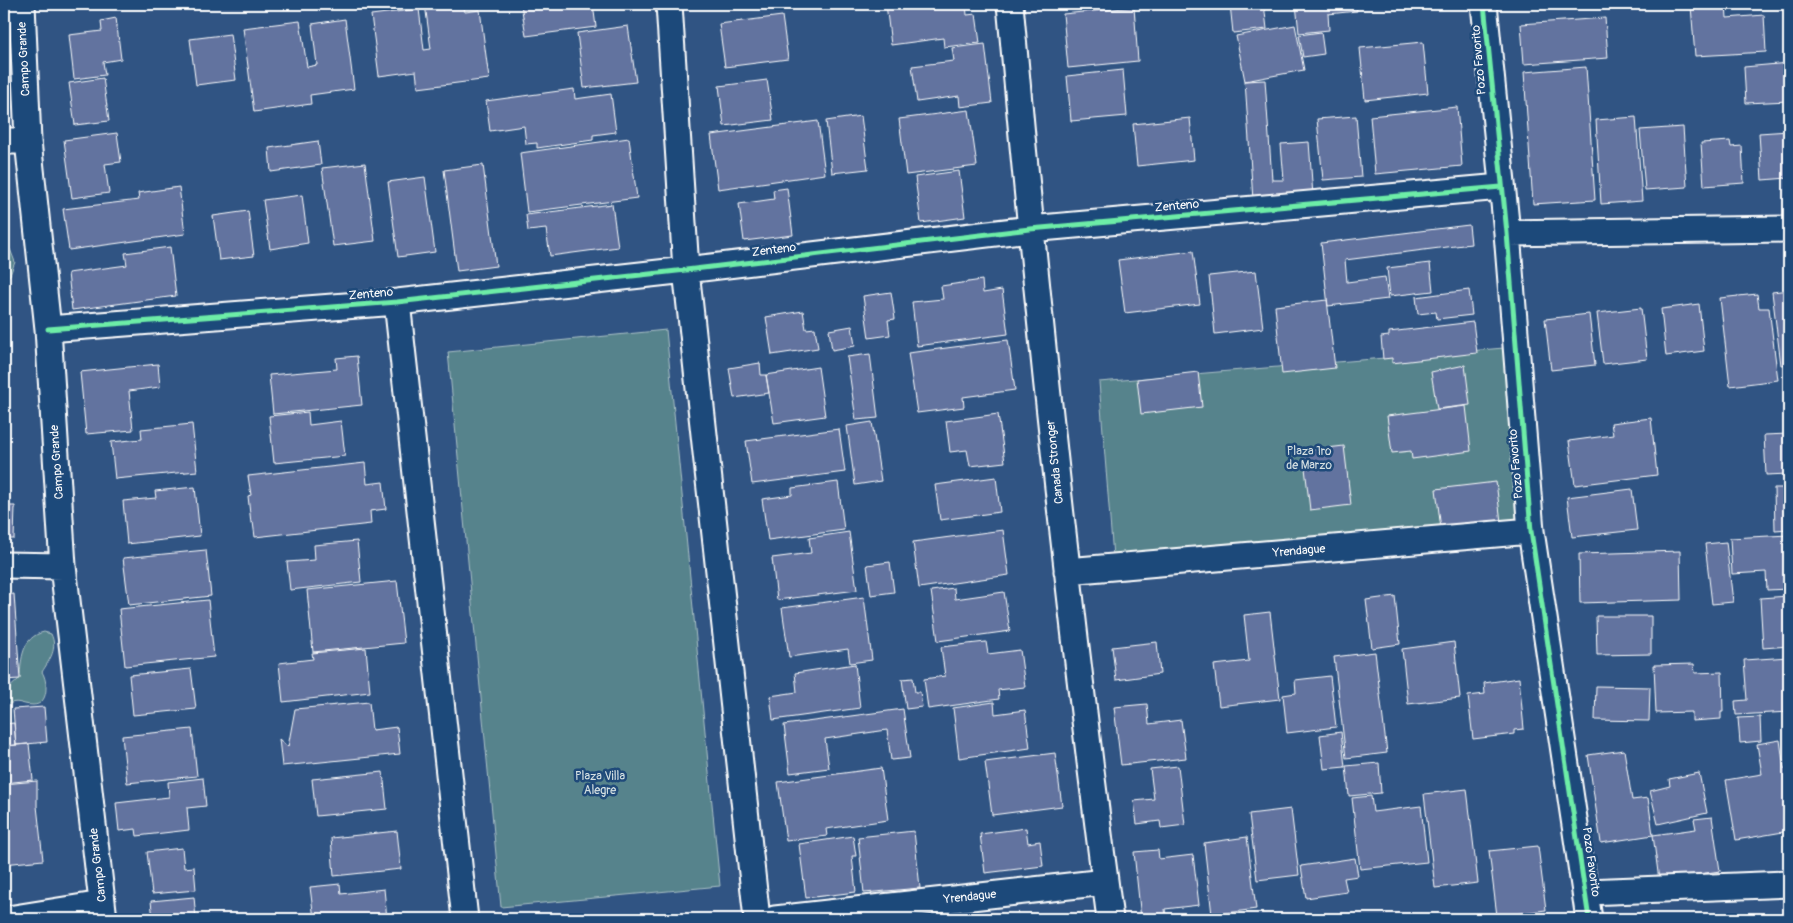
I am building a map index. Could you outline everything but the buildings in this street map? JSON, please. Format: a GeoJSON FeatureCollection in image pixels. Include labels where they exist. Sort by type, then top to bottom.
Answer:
{"type":"FeatureCollection","features":[{"type":"Feature","properties":{"kind":"street","name":"Campo Grande"},"geometry":{"type":"LineString","coordinates":[[22,4],[16,141],[48,329],[63,566],[103,912]]}},
{"type":"Feature","properties":{"kind":"street"},"geometry":{"type":"LineString","coordinates":[[669,4],[686,270],[756,919]]}},
{"type":"Feature","properties":{"kind":"street","name":"Canada Stronger"},"geometry":{"type":"LineString","coordinates":[[1010,4],[1030,229],[1067,571],[1110,919]]}},
{"type":"Feature","properties":{"kind":"street","name":"Pozo Favorito"},"geometry":{"type":"LineString","coordinates":[[1484,4],[1507,233],[1531,531],[1589,919]]}},
{"type":"Feature","properties":{"kind":"street","name":"Zenteno"},"geometry":{"type":"LineString","coordinates":[[48,329],[397,302],[1030,229],[1501,187]]}},
{"type":"Feature","properties":{"kind":"street"},"geometry":{"type":"LineString","coordinates":[[1507,233],[1789,228]]}},
{"type":"Feature","properties":{"kind":"street"},"geometry":{"type":"LineString","coordinates":[[397,302],[465,919]]}},
{"type":"Feature","properties":{"kind":"street","name":"Yrendague"},"geometry":{"type":"LineString","coordinates":[[1067,571],[1531,531]]}},
{"type":"Feature","properties":{"kind":"street"},"geometry":{"type":"LineString","coordinates":[[4,565],[63,566]]}},
{"type":"Feature","properties":{"kind":"street","name":"Yrendague"},"geometry":{"type":"LineString","coordinates":[[775,919],[1105,882]]}},
{"type":"Feature","properties":{"kind":"street"},"geometry":{"type":"LineString","coordinates":[[1586,892],[1789,884]]}},
{"type":"Feature","properties":{"kind":"street"},"geometry":{"type":"LineString","coordinates":[[8,919],[103,912]]}},
{"type":"Feature","properties":{"kind":"green space"},"geometry":{"type":"Polygon","coordinates":[[[4,243],[10,249],[15,262],[10,275],[4,279],[4,243]]]}},
{"type":"Feature","properties":{"kind":"green space","name":"Plaza Villa Alegre"},"geometry":{"type":"Polygon","coordinates":[[[666,330],[720,886],[501,907],[448,352],[666,330]]]}},
{"type":"Feature","properties":{"kind":"green space","name":"Plaza 1ro de Marzo"},"geometry":{"type":"Polygon","coordinates":[[[1504,348],[1520,534],[1114,569],[1099,382],[1504,348]]]}},
{"type":"Feature","properties":{"kind":"green space"},"geometry":{"type":"Polygon","coordinates":[[[44,632],[51,634],[54,644],[52,654],[42,672],[46,686],[44,697],[38,704],[33,705],[13,702],[5,706],[6,713],[4,716],[4,693],[20,678],[24,650],[31,639],[44,632]]]}},
{"type":"Feature","properties":{"kind":"cycle path"},"geometry":{"type":"LineString","coordinates":[[1484,4],[1507,233],[1531,531],[1589,919]]}},
{"type":"Feature","properties":{"kind":"cycle path"},"geometry":{"type":"LineString","coordinates":[[48,329],[397,302],[1030,229],[1501,187]]}}]}
